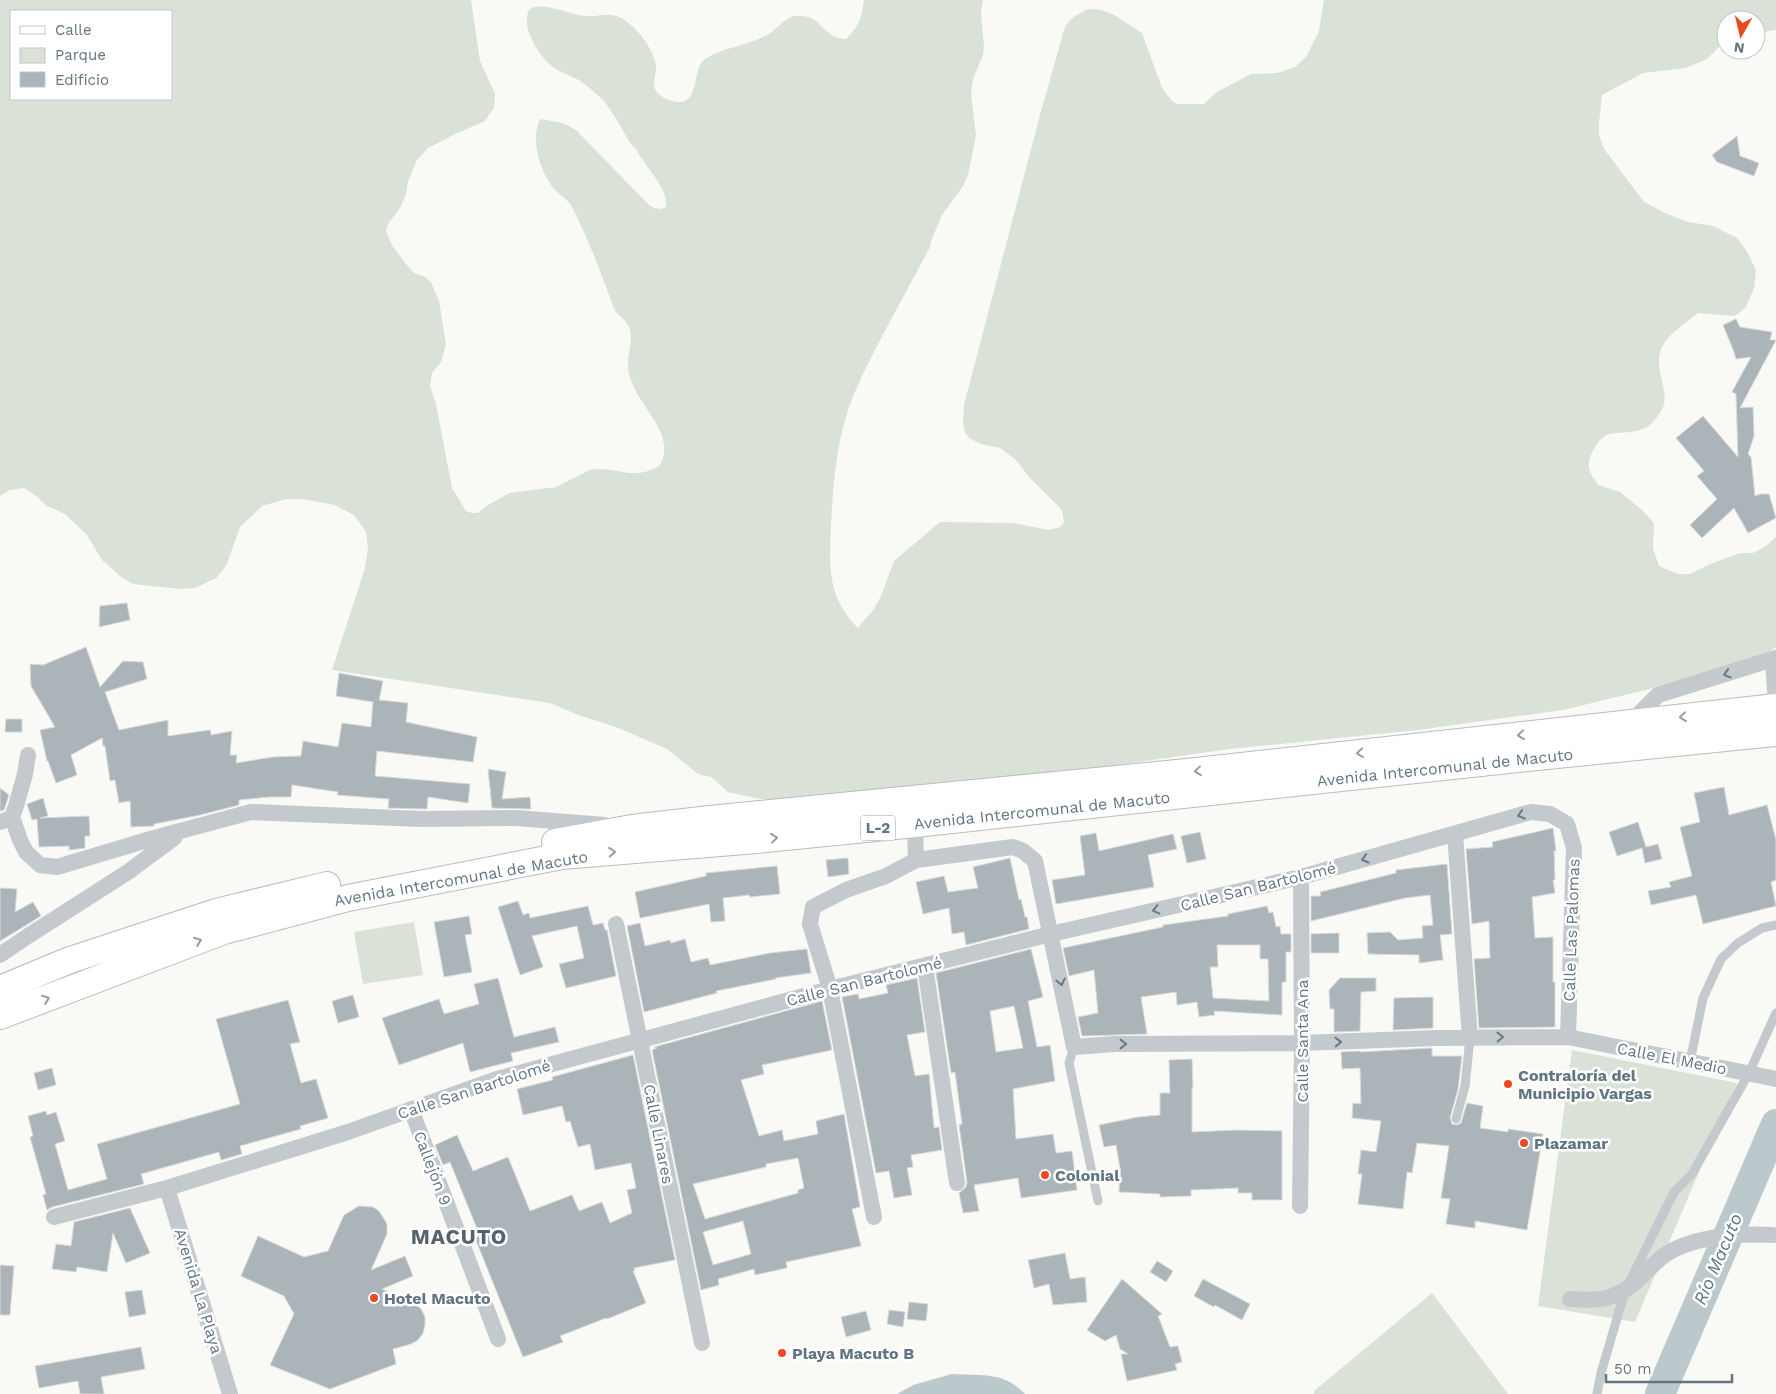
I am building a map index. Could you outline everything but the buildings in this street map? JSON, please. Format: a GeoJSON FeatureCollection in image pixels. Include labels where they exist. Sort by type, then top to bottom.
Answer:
{"type":"FeatureCollection","features":[{"type":"Feature","properties":{"kind":"main road","name":"Avenida Intercomunal de Macuto"},"geometry":{"type":"LineString","coordinates":[[0,989],[70,960],[225,910],[346,880],[632,828],[1197,771],[1776,705]]}},
{"type":"Feature","properties":{"kind":"main road","name":"Avenida Intercomunal de Macuto"},"geometry":{"type":"LineString","coordinates":[[0,1016],[224,931],[348,898],[562,856],[756,840],[915,824],[1776,733]]}},
{"type":"Feature","properties":{"kind":"street"},"geometry":{"type":"LineString","coordinates":[[1636,722],[1640,714],[1658,695],[1775,659],[1776,705]]}},
{"type":"Feature","properties":{"kind":"street"},"geometry":{"type":"LineString","coordinates":[[28,755],[25,774],[6,819],[26,852],[40,865],[57,867],[251,812],[421,819],[516,818],[632,828]]}},
{"type":"Feature","properties":{"kind":"street","name":"Calle San Bartolomé"},"geometry":{"type":"LineString","coordinates":[[54,1217],[167,1188],[344,1133],[497,1079],[830,989],[1051,934],[1301,877],[1531,812],[1550,814],[1567,824]]}},
{"type":"Feature","properties":{"kind":"street"},"geometry":{"type":"LineString","coordinates":[[915,824],[916,860]]}},
{"type":"Feature","properties":{"kind":"street","name":"Calle Las Palomas"},"geometry":{"type":"LineString","coordinates":[[1567,824],[1574,848],[1568,1037]]}},
{"type":"Feature","properties":{"kind":"street"},"geometry":{"type":"LineString","coordinates":[[0,955],[128,872],[183,831]]}},
{"type":"Feature","properties":{"kind":"street"},"geometry":{"type":"LineString","coordinates":[[1455,834],[1470,1038]]}},
{"type":"Feature","properties":{"kind":"street"},"geometry":{"type":"LineString","coordinates":[[874,1217],[830,989],[810,924],[813,907],[846,890],[886,876],[916,860],[1013,848],[1023,852],[1035,861],[1074,1047]]}},
{"type":"Feature","properties":{"kind":"street","name":"Calle Santa Ana"},"geometry":{"type":"LineString","coordinates":[[1300,1206],[1302,1043],[1301,877]]}},
{"type":"Feature","properties":{"kind":"street","name":"Calle Linares"},"geometry":{"type":"LineString","coordinates":[[616,924],[702,1343]]}},
{"type":"Feature","properties":{"kind":"street"},"geometry":{"type":"LineString","coordinates":[[925,966],[957,1183]]}},
{"type":"Feature","properties":{"kind":"street","name":"Calle El Medio"},"geometry":{"type":"LineString","coordinates":[[1074,1047],[1115,1044],[1302,1043],[1568,1037],[1762,1076]]}},
{"type":"Feature","properties":{"kind":"street","name":"Callejón 9"},"geometry":{"type":"LineString","coordinates":[[411,1109],[498,1339]]}},
{"type":"Feature","properties":{"kind":"street","name":"Avenida La Playa"},"geometry":{"type":"LineString","coordinates":[[167,1188],[230,1394]]}},
{"type":"Feature","properties":{"kind":"street"},"geometry":{"type":"LineString","coordinates":[[1570,1299],[1593,1301],[1612,1298],[1633,1284],[1663,1257],[1682,1246],[1745,1234],[1775,1234]]}},
{"type":"Feature","properties":{"kind":"lane"},"geometry":{"type":"LineString","coordinates":[[1690,1062],[1703,998],[1721,959],[1738,943],[1762,928],[1776,925]]}},
{"type":"Feature","properties":{"kind":"lane"},"geometry":{"type":"LineString","coordinates":[[1597,1394],[1624,1291],[1674,1192],[1692,1174],[1762,1076],[1776,1014]]}},
{"type":"Feature","properties":{"kind":"lane"},"geometry":{"type":"LineString","coordinates":[[1456,1119],[1465,1086],[1470,1038]]}},
{"type":"Feature","properties":{"kind":"lane"},"geometry":{"type":"LineString","coordinates":[[1074,1047],[1069,1063],[1098,1201]]}},
{"type":"Feature","properties":{"kind":"green space"},"geometry":{"type":"Polygon","coordinates":[[[0,0],[471,0],[480,61],[495,94],[494,108],[485,121],[428,148],[417,160],[400,208],[388,224],[386,230],[393,247],[406,264],[414,273],[425,277],[431,282],[439,301],[446,344],[441,362],[432,373],[430,386],[436,404],[452,488],[466,511],[478,513],[510,493],[556,487],[590,470],[599,469],[641,473],[660,465],[664,454],[661,434],[633,385],[629,374],[628,362],[631,334],[629,326],[615,311],[590,245],[572,207],[553,188],[541,164],[536,145],[537,128],[540,119],[563,123],[576,130],[654,208],[661,209],[666,207],[664,192],[602,99],[579,80],[556,69],[539,51],[532,41],[528,29],[529,10],[540,6],[584,16],[612,15],[621,18],[633,26],[652,52],[656,66],[654,83],[657,92],[668,100],[680,102],[691,96],[698,69],[705,59],[765,36],[794,16],[813,19],[833,36],[846,39],[859,21],[864,0],[983,0],[981,14],[984,46],[983,55],[973,79],[971,94],[976,136],[968,175],[963,186],[942,215],[930,247],[864,371],[849,408],[839,444],[833,498],[830,568],[835,593],[840,605],[858,628],[874,609],[881,596],[894,561],[940,522],[1013,523],[1049,530],[1060,527],[1064,522],[1062,510],[1030,478],[1016,460],[1000,448],[981,444],[969,438],[963,424],[964,405],[1040,115],[1065,27],[1075,16],[1088,9],[1101,10],[1114,15],[1142,33],[1162,88],[1172,101],[1177,104],[1204,104],[1217,92],[1251,74],[1277,73],[1295,67],[1306,57],[1319,31],[1324,0],[1776,0],[1776,30],[1766,32],[1766,10],[1716,10],[1716,50],[1707,59],[1686,68],[1643,73],[1602,95],[1599,135],[1604,149],[1644,202],[1667,214],[1688,222],[1713,226],[1737,238],[1746,250],[1756,270],[1754,288],[1746,307],[1735,316],[1698,313],[1669,337],[1659,354],[1665,401],[1661,411],[1647,427],[1631,432],[1605,436],[1594,448],[1589,464],[1590,472],[1598,485],[1620,492],[1642,510],[1654,523],[1653,548],[1659,566],[1678,574],[1690,574],[1740,553],[1753,553],[1766,546],[1776,537],[1776,647],[1769,652],[1699,677],[1563,710],[1418,730],[1230,749],[869,800],[790,803],[728,792],[711,777],[698,774],[667,749],[616,727],[581,716],[550,703],[332,670],[365,568],[368,548],[366,532],[354,515],[335,505],[302,499],[286,499],[262,506],[240,527],[226,566],[216,578],[195,588],[180,589],[133,584],[121,577],[102,560],[87,535],[65,514],[47,506],[24,488],[10,490],[0,496],[0,0]]]}},
{"type":"Feature","properties":{"kind":"green space"},"geometry":{"type":"Polygon","coordinates":[[[414,922],[423,975],[363,984],[354,932],[414,922]]]}},
{"type":"Feature","properties":{"kind":"green space"},"geometry":{"type":"Polygon","coordinates":[[[1572,1050],[1737,1083],[1635,1322],[1538,1306],[1572,1050]]]}},
{"type":"Feature","properties":{"kind":"green space"},"geometry":{"type":"Polygon","coordinates":[[[1432,1293],[1508,1394],[1314,1394],[1314,1391],[1432,1293]]]}},
{"type":"Feature","properties":{"kind":"shaded area"},"geometry":{"type":"Polygon","coordinates":[[[952,1374],[1000,1378],[1009,1381],[1025,1394],[897,1394],[913,1385],[952,1374]]]}},
{"type":"Feature","properties":{"kind":"waterway","name":"Río Macuto"},"geometry":{"type":"LineString","coordinates":[[1660,1394],[1776,1124]]}},
{"type":"Feature","properties":{"kind":"place","name":"Contraloría del Municipio Vargas"},"geometry":{"type":"Point","coordinates":[1508,1084]}},
{"type":"Feature","properties":{"kind":"place","name":"Plazamar"},"geometry":{"type":"Point","coordinates":[1524,1143]}},
{"type":"Feature","properties":{"kind":"place","name":"Colonial"},"geometry":{"type":"Point","coordinates":[1045,1175]}},
{"type":"Feature","properties":{"kind":"place","name":"Hotel Macuto"},"geometry":{"type":"Point","coordinates":[374,1298]}},
{"type":"Feature","properties":{"kind":"place","name":"Playa Macuto B"},"geometry":{"type":"Point","coordinates":[782,1353]}},
{"type":"Feature","properties":{"kind":"district","name":"MACUTO"},"geometry":{"type":"Point","coordinates":[459,1237]}}]}
